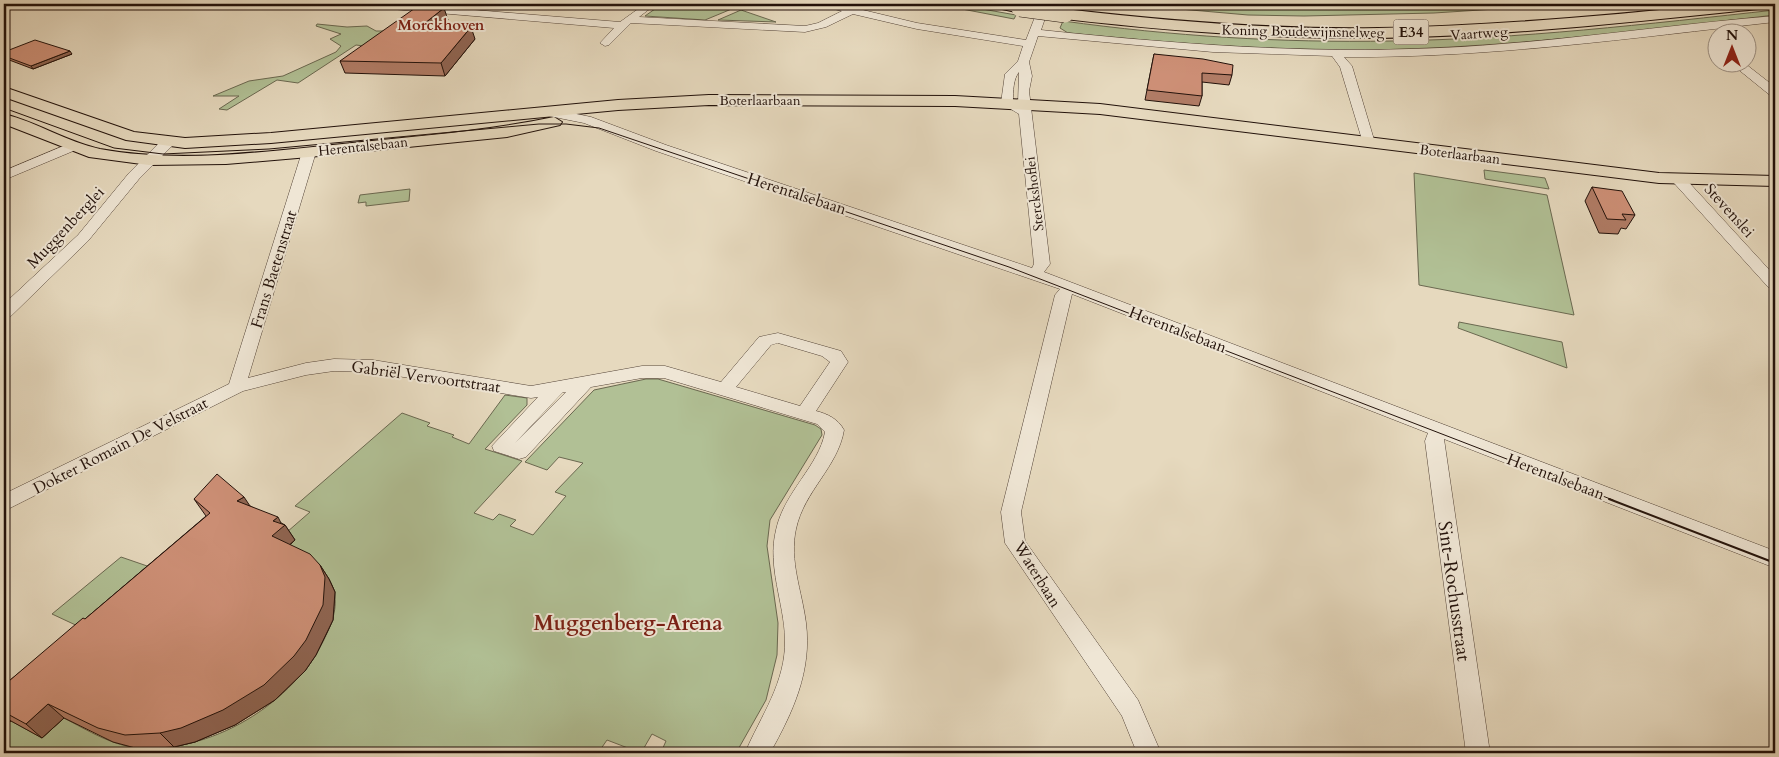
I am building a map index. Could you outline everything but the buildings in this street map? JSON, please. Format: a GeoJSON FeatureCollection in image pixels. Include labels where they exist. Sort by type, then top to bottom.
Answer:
{"type":"FeatureCollection","features":[{"type":"Feature","properties":{"kind":"highway","name":"Koning Boudewijnsnelweg"},"geometry":{"type":"LineString","coordinates":[[998,4],[1020,8],[1063,8],[1218,19],[1371,22],[1539,14],[1652,4]]}},
{"type":"Feature","properties":{"kind":"highway","name":"Koning Boudewijnsnelweg"},"geometry":{"type":"LineString","coordinates":[[1063,8],[1222,30],[1378,33],[1564,24],[1758,4]]}},
{"type":"Feature","properties":{"kind":"main road","name":"Herentalsebaan"},"geometry":{"type":"LineString","coordinates":[[4,92],[121,134],[168,142],[271,138],[548,112]]}},
{"type":"Feature","properties":{"kind":"main road","name":"Boterlaarbaan"},"geometry":{"type":"LineString","coordinates":[[548,112],[618,105],[735,100],[1007,103],[1025,108]]}},
{"type":"Feature","properties":{"kind":"main road","name":"Boterlaarbaan"},"geometry":{"type":"LineString","coordinates":[[903,103],[955,110],[1025,108],[1146,116],[1679,180],[1775,181]]}},
{"type":"Feature","properties":{"kind":"main road","name":"Boterlaarbaan"},"geometry":{"type":"LineString","coordinates":[[575,116],[618,105]]}},
{"type":"Feature","properties":{"kind":"main road","name":"Herentalsebaan"},"geometry":{"type":"LineString","coordinates":[[4,119],[73,146],[108,156],[149,160],[226,159],[309,152],[519,130],[575,116]]}},
{"type":"Feature","properties":{"kind":"street"},"geometry":{"type":"LineString","coordinates":[[368,4],[625,23],[805,29],[822,25],[850,11]]}},
{"type":"Feature","properties":{"kind":"street"},"geometry":{"type":"LineString","coordinates":[[605,43],[625,23],[650,4]]}},
{"type":"Feature","properties":{"kind":"street"},"geometry":{"type":"LineString","coordinates":[[826,4],[917,26],[1030,44]]}},
{"type":"Feature","properties":{"kind":"street","name":"Sterckshoflei"},"geometry":{"type":"LineString","coordinates":[[1007,103],[1006,92],[1010,74],[1023,62],[1045,4]]}},
{"type":"Feature","properties":{"kind":"street","name":"Vaartweg"},"geometry":{"type":"LineString","coordinates":[[1034,32],[1198,48],[1335,53],[1460,50],[1775,19]]}},
{"type":"Feature","properties":{"kind":"street"},"geometry":{"type":"LineString","coordinates":[[1335,53],[1346,66],[1369,143]]}},
{"type":"Feature","properties":{"kind":"street","name":"Sterckshoflei"},"geometry":{"type":"LineString","coordinates":[[1023,62],[1026,76],[1023,91],[1042,264],[1035,274]]}},
{"type":"Feature","properties":{"kind":"street"},"geometry":{"type":"LineString","coordinates":[[1748,72],[1775,93]]}},
{"type":"Feature","properties":{"kind":"street","name":"Herentalsebaan"},"geometry":{"type":"LineString","coordinates":[[548,112],[575,116],[653,145],[1035,274],[1775,560]]}},
{"type":"Feature","properties":{"kind":"street"},"geometry":{"type":"LineString","coordinates":[[149,160],[168,142]]}},
{"type":"Feature","properties":{"kind":"street"},"geometry":{"type":"LineString","coordinates":[[4,176],[73,146]]}},
{"type":"Feature","properties":{"kind":"street","name":"Frans Baetenstraat"},"geometry":{"type":"LineString","coordinates":[[237,387],[309,152]]}},
{"type":"Feature","properties":{"kind":"street","name":"Muggenberglei"},"geometry":{"type":"LineString","coordinates":[[4,313],[83,238],[149,160]]}},
{"type":"Feature","properties":{"kind":"street","name":"Stevenslei"},"geometry":{"type":"LineString","coordinates":[[1679,180],[1775,285]]}},
{"type":"Feature","properties":{"kind":"street","name":"Waterbaan"},"geometry":{"type":"LineString","coordinates":[[1069,288],[1063,296],[1011,512],[1015,542],[1130,708],[1142,731],[1148,753]]}},
{"type":"Feature","properties":{"kind":"street"},"geometry":{"type":"LineString","coordinates":[[725,389],[765,341],[778,338],[835,355],[839,362],[804,413]]}},
{"type":"Feature","properties":{"kind":"street","name":"Gabriël Vervoortstraat"},"geometry":{"type":"LineString","coordinates":[[237,387],[306,369],[345,365],[373,366],[531,392],[654,371],[679,375],[823,418],[835,430],[832,446],[797,501],[786,528],[783,556],[795,622],[796,662],[786,701],[758,753]]}},
{"type":"Feature","properties":{"kind":"street"},"geometry":{"type":"LineString","coordinates":[[557,388],[501,446],[519,452],[584,384]]}},
{"type":"Feature","properties":{"kind":"street","name":"Dokter Romain De Velstraat"},"geometry":{"type":"LineString","coordinates":[[4,503],[237,387]]}},
{"type":"Feature","properties":{"kind":"street","name":"Sint-Rochusstraat"},"geometry":{"type":"LineString","coordinates":[[1438,430],[1434,441],[1478,753]]}},
{"type":"Feature","properties":{"kind":"green space"},"geometry":{"type":"Polygon","coordinates":[[[662,4],[722,4],[734,8],[705,20],[645,16],[662,4]]]}},
{"type":"Feature","properties":{"kind":"green space"},"geometry":{"type":"Polygon","coordinates":[[[936,4],[954,4],[1016,15],[1014,19],[936,4]]]}},
{"type":"Feature","properties":{"kind":"green space"},"geometry":{"type":"Polygon","coordinates":[[[1123,4],[1573,4],[1434,13],[1304,16],[1248,15],[1123,4]]]}},
{"type":"Feature","properties":{"kind":"green space"},"geometry":{"type":"Polygon","coordinates":[[[741,10],[776,22],[718,20],[741,10]]]}},
{"type":"Feature","properties":{"kind":"green space"},"geometry":{"type":"Polygon","coordinates":[[[1775,10],[1775,15],[1591,36],[1407,49],[1322,50],[1237,47],[1068,33],[1060,28],[1063,21],[1145,31],[1268,40],[1391,41],[1535,34],[1775,10]]]}},
{"type":"Feature","properties":{"kind":"green space"},"geometry":{"type":"Polygon","coordinates":[[[317,24],[347,27],[367,26],[376,31],[387,31],[364,46],[356,45],[298,83],[277,80],[227,110],[219,109],[239,96],[213,96],[249,81],[283,76],[336,52],[341,46],[330,39],[341,34],[316,26],[317,24]]]}},
{"type":"Feature","properties":{"kind":"green space"},"geometry":{"type":"Polygon","coordinates":[[[1484,170],[1545,178],[1549,189],[1485,179],[1484,170]]]}},
{"type":"Feature","properties":{"kind":"green space"},"geometry":{"type":"Polygon","coordinates":[[[1414,173],[1547,195],[1574,315],[1419,285],[1414,173]]]}},
{"type":"Feature","properties":{"kind":"green space"},"geometry":{"type":"Polygon","coordinates":[[[410,189],[409,201],[366,206],[366,202],[358,203],[360,195],[410,189]]]}},
{"type":"Feature","properties":{"kind":"green space"},"geometry":{"type":"Polygon","coordinates":[[[1459,322],[1562,342],[1567,368],[1458,328],[1459,322]]]}},
{"type":"Feature","properties":{"kind":"green space"},"geometry":{"type":"Polygon","coordinates":[[[646,379],[658,379],[815,425],[821,429],[822,435],[770,520],[767,546],[778,623],[777,655],[766,700],[736,753],[670,753],[662,750],[666,741],[652,734],[641,753],[607,740],[598,753],[4,753],[4,728],[11,721],[42,738],[64,718],[121,745],[141,748],[170,747],[198,741],[226,731],[253,716],[277,698],[298,678],[316,654],[329,629],[335,610],[334,590],[324,573],[313,565],[282,551],[287,532],[310,512],[295,506],[402,413],[430,423],[427,426],[454,435],[452,437],[469,444],[505,395],[527,398],[527,405],[485,449],[522,461],[474,513],[493,520],[499,514],[516,520],[510,526],[533,535],[566,496],[555,492],[583,463],[559,457],[547,470],[525,462],[594,390],[646,379]]]}},
{"type":"Feature","properties":{"kind":"green space"},"geometry":{"type":"Polygon","coordinates":[[[121,557],[153,568],[82,628],[52,614],[121,557]]]}},
{"type":"Feature","properties":{"kind":"water"},"geometry":{"type":"Polygon","coordinates":[[[1214,4],[1488,4],[1353,8],[1214,4]]]}},
{"type":"Feature","properties":{"kind":"tram line"},"geometry":{"type":"LineString","coordinates":[[4,108],[114,148],[163,154],[269,149],[539,124],[566,124],[599,128],[1009,267],[1613,500]]}},
{"type":"Feature","properties":{"kind":"tram line"},"geometry":{"type":"LineString","coordinates":[[1609,499],[1775,563]]}},
{"type":"Feature","properties":{"kind":"district","name":"Morckhoven"},"geometry":{"type":"Point","coordinates":[441,25]}},
{"type":"Feature","properties":{"kind":"district","name":"Muggenberg-Arena"},"geometry":{"type":"Point","coordinates":[628,623]}}]}
